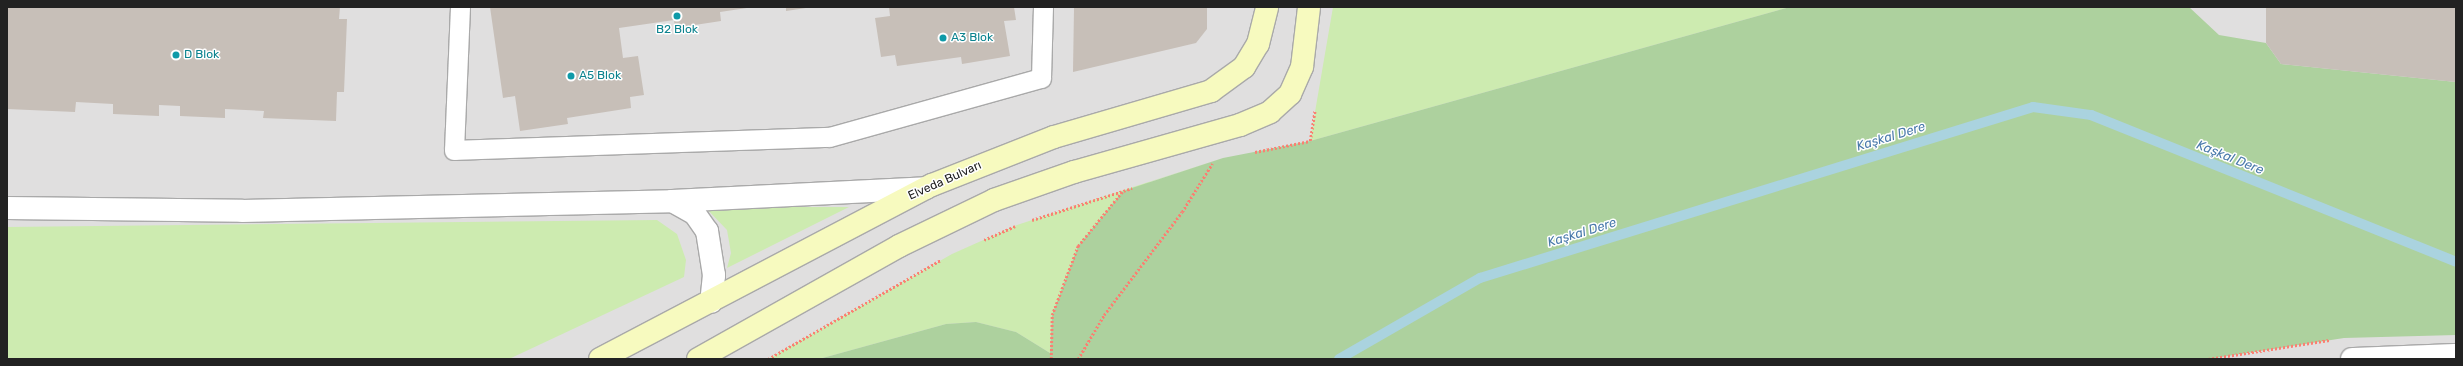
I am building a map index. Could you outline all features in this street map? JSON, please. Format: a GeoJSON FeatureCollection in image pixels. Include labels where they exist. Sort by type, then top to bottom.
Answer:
{"type":"FeatureCollection","features":[{"type":"Feature","properties":{"kind":"main road","name":"Elveda Bulvarı"},"geometry":{"type":"LineString","coordinates":[[600,359],[926,188],[1054,137],[1223,84],[1244,67],[1258,44],[1266,7]]}},
{"type":"Feature","properties":{"kind":"main road"},"geometry":{"type":"LineString","coordinates":[[698,359],[899,246],[994,200],[1074,172],[1240,125],[1270,112],[1290,94],[1302,67],[1309,7]]}},
{"type":"Feature","properties":{"kind":"street"},"geometry":{"type":"LineString","coordinates":[[7,208],[242,211],[672,201],[926,188]]}},
{"type":"Feature","properties":{"kind":"street"},"geometry":{"type":"LineString","coordinates":[[672,201],[695,214],[707,231],[714,275],[711,302]]}},
{"type":"Feature","properties":{"kind":"street"},"geometry":{"type":"LineString","coordinates":[[2352,359],[2456,355]]}},
{"type":"Feature","properties":{"kind":"lane"},"geometry":{"type":"LineString","coordinates":[[460,7],[454,150],[829,136],[1041,78],[1043,7]]}},
{"type":"Feature","properties":{"kind":"path"},"geometry":{"type":"LineString","coordinates":[[1252,152],[1310,141],[1316,102]]}},
{"type":"Feature","properties":{"kind":"path"},"geometry":{"type":"LineString","coordinates":[[1206,163],[1218,160]]}},
{"type":"Feature","properties":{"kind":"path"},"geometry":{"type":"LineString","coordinates":[[1078,359],[1104,315],[1182,212],[1213,161]]}},
{"type":"Feature","properties":{"kind":"path"},"geometry":{"type":"LineString","coordinates":[[1051,359],[1052,315],[1078,246],[1123,191],[1134,180]]}},
{"type":"Feature","properties":{"kind":"path"},"geometry":{"type":"LineString","coordinates":[[1024,222],[1137,186]]}},
{"type":"Feature","properties":{"kind":"path"},"geometry":{"type":"LineString","coordinates":[[981,241],[1017,225]]}},
{"type":"Feature","properties":{"kind":"path"},"geometry":{"type":"LineString","coordinates":[[768,359],[946,258]]}},
{"type":"Feature","properties":{"kind":"shaded area"},"geometry":{"type":"Polygon","coordinates":[[[7,7],[2456,7],[2456,359],[7,359],[7,7]]]}},
{"type":"Feature","properties":{"kind":"green space"},"geometry":{"type":"Polygon","coordinates":[[[1333,7],[1790,7],[1310,141],[1333,7]]]}},
{"type":"Feature","properties":{"kind":"green space"},"geometry":{"type":"Polygon","coordinates":[[[1790,7],[2189,7],[2219,35],[2266,43],[2281,64],[2456,82],[2456,335],[2344,338],[2208,359],[819,359],[946,324],[976,322],[1016,332],[1050,353],[1052,315],[1078,246],[1123,191],[1223,158],[1310,141],[1790,7]]]}},
{"type":"Feature","properties":{"kind":"green space"},"geometry":{"type":"Polygon","coordinates":[[[1223,158],[1150,182],[1052,315],[1050,353],[1016,332],[976,322],[946,324],[819,359],[768,359],[952,254],[1017,225],[1223,158]]]}},
{"type":"Feature","properties":{"kind":"green space"},"geometry":{"type":"Polygon","coordinates":[[[705,207],[849,207],[727,268],[731,253],[727,230],[705,207]]]}},
{"type":"Feature","properties":{"kind":"green space"},"geometry":{"type":"Polygon","coordinates":[[[657,220],[677,234],[686,260],[684,277],[509,359],[7,359],[7,227],[657,220]]]}},
{"type":"Feature","properties":{"kind":"building","name":"D Blok"},"geometry":{"type":"Polygon","coordinates":[[[7,7],[340,7],[339,19],[347,19],[344,92],[337,92],[336,121],[263,118],[264,111],[225,109],[225,118],[180,116],[180,106],[159,105],[159,116],[113,114],[113,104],[76,102],[75,112],[7,109],[7,7]]]}},
{"type":"Feature","properties":{"kind":"building","name":"A5 Blok"},"geometry":{"type":"Polygon","coordinates":[[[490,7],[747,8],[720,12],[721,21],[675,28],[674,20],[619,28],[623,58],[638,56],[644,95],[630,97],[631,108],[567,118],[568,124],[520,131],[515,96],[503,98],[490,7]]]}},
{"type":"Feature","properties":{"kind":"building"},"geometry":{"type":"Polygon","coordinates":[[[786,7],[806,7],[806,8],[786,11],[786,7]]]}},
{"type":"Feature","properties":{"kind":"building","name":"A3 Blok"},"geometry":{"type":"Polygon","coordinates":[[[889,7],[1014,7],[1016,20],[1004,21],[1010,56],[962,64],[961,57],[897,66],[895,55],[881,57],[875,18],[890,16],[889,7]]]}},
{"type":"Feature","properties":{"kind":"building"},"geometry":{"type":"Polygon","coordinates":[[[1074,7],[1207,7],[1207,29],[1196,43],[1073,72],[1074,7]]]}},
{"type":"Feature","properties":{"kind":"building"},"geometry":{"type":"Polygon","coordinates":[[[2266,7],[2456,7],[2456,82],[2281,64],[2266,43],[2266,7]]]}},
{"type":"Feature","properties":{"kind":"waterway","name":"Kaşkal Dere"},"geometry":{"type":"LineString","coordinates":[[1339,359],[1480,278],[2033,107],[2091,115],[2456,262]]}},
{"type":"Feature","properties":{"kind":"place","name":"B2 Blok"},"geometry":{"type":"Point","coordinates":[677,16]}},
{"type":"Feature","properties":{"kind":"place","name":"A3 Blok"},"geometry":{"type":"Point","coordinates":[943,38]}},
{"type":"Feature","properties":{"kind":"place","name":"D Blok"},"geometry":{"type":"Point","coordinates":[176,55]}},
{"type":"Feature","properties":{"kind":"place","name":"A5 Blok"},"geometry":{"type":"Point","coordinates":[571,76]}}]}
